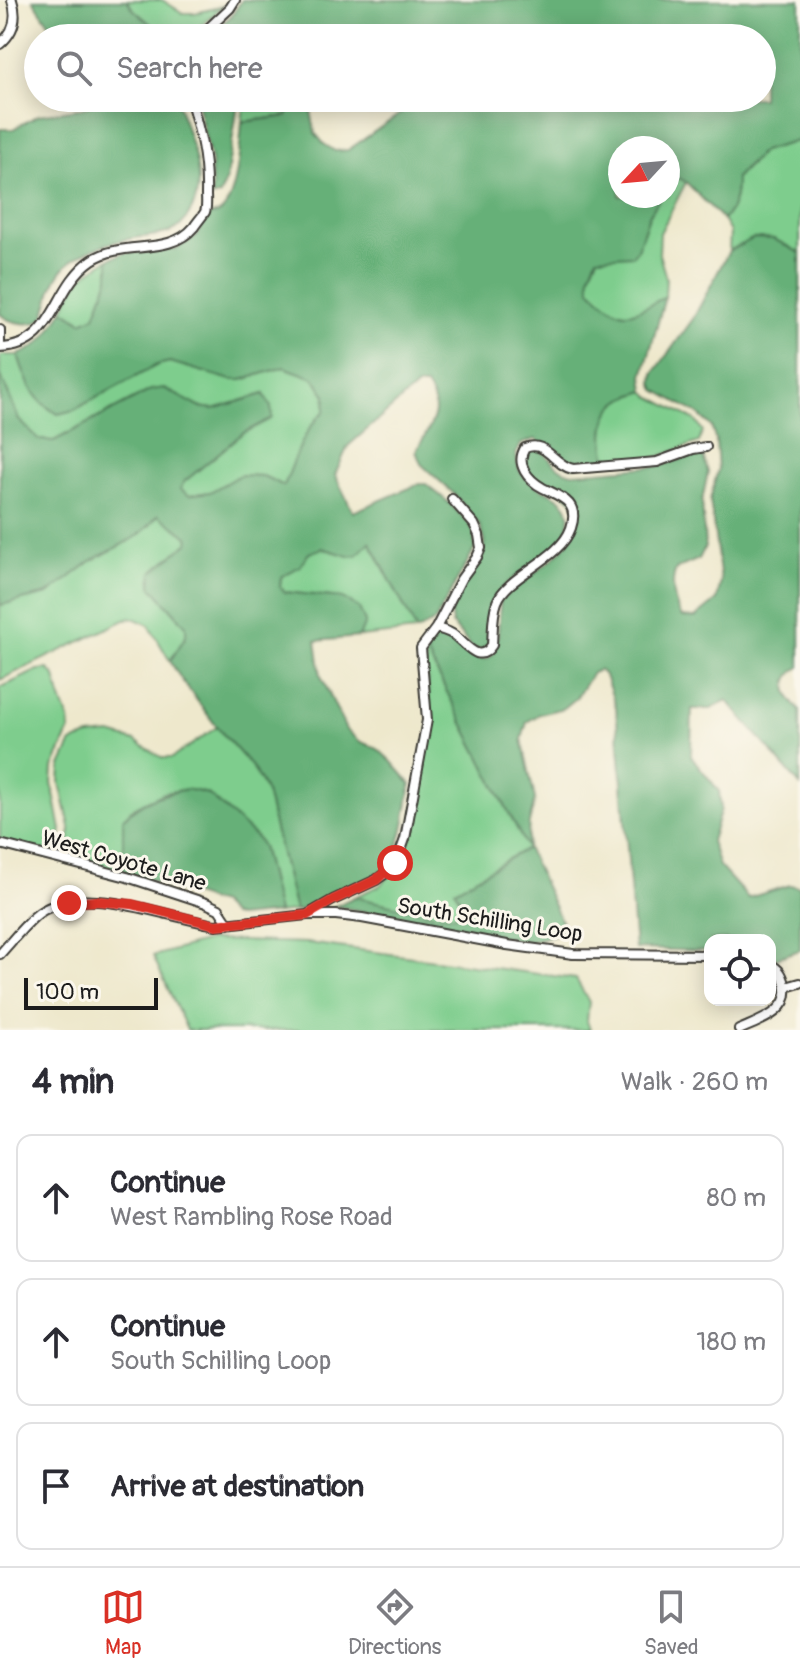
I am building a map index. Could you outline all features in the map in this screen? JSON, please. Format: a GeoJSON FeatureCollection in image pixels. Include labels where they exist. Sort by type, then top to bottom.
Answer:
{"type":"FeatureCollection","features":[{"type":"Feature","properties":{"kind":"street"},"geometry":{"type":"LineString","coordinates":[[0,44],[15,23],[12,0]]}},
{"type":"Feature","properties":{"kind":"street"},"geometry":{"type":"LineString","coordinates":[[213,24],[235,0]]}},
{"type":"Feature","properties":{"kind":"street"},"geometry":{"type":"LineString","coordinates":[[0,330],[0,346],[12,348],[32,340],[46,324],[71,279],[92,260],[126,248],[171,243],[188,233],[205,211],[206,162],[194,112]]}},
{"type":"Feature","properties":{"kind":"street"},"geometry":{"type":"LineString","coordinates":[[436,628],[448,631],[471,651],[479,654],[490,650],[497,599],[554,551],[571,528],[572,507],[568,501],[534,482],[523,470],[521,458],[525,448],[539,446],[561,465],[573,469],[657,462],[706,447]]}},
{"type":"Feature","properties":{"kind":"street"},"geometry":{"type":"LineString","coordinates":[[307,915],[376,880],[395,863],[405,839],[427,720],[421,648],[436,628],[481,548],[474,524],[452,499]]}},
{"type":"Feature","properties":{"kind":"street","name":"West Coyote Lane"},"geometry":{"type":"LineString","coordinates":[[0,844],[127,877],[206,903],[219,909],[229,924]]}},
{"type":"Feature","properties":{"kind":"street","name":"South Schilling Loop"},"geometry":{"type":"LineString","coordinates":[[0,954],[35,916],[49,908],[97,901],[132,904],[202,923],[229,924],[307,915],[336,915],[573,954],[704,955]]}},
{"type":"Feature","properties":{"kind":"street"},"geometry":{"type":"LineString","coordinates":[[739,1030],[783,1006],[787,997],[786,987],[781,971],[776,968]]}},
{"type":"Feature","properties":{"kind":"street"},"geometry":{"type":"LineString","coordinates":[[786,987],[800,983]]}},
{"type":"Feature","properties":{"kind":"green space"},"geometry":{"type":"Polygon","coordinates":[[[33,0],[127,0],[151,24],[49,24],[33,0]]]}},
{"type":"Feature","properties":{"kind":"green space"},"geometry":{"type":"Polygon","coordinates":[[[127,0],[162,0],[183,13],[223,6],[203,24],[151,24],[127,0]]]}},
{"type":"Feature","properties":{"kind":"green space"},"geometry":{"type":"Polygon","coordinates":[[[242,0],[800,0],[800,140],[763,151],[736,177],[734,200],[723,220],[680,179],[680,136],[608,136],[608,208],[654,208],[633,255],[597,257],[590,275],[590,289],[610,307],[625,313],[665,297],[643,376],[645,391],[623,399],[609,413],[604,437],[607,462],[572,467],[562,463],[535,439],[521,444],[516,454],[520,471],[532,483],[565,503],[569,522],[565,535],[555,546],[497,595],[491,612],[489,643],[482,650],[473,649],[452,624],[450,610],[463,581],[482,558],[485,541],[480,525],[455,495],[421,464],[416,451],[435,411],[432,395],[426,386],[417,386],[348,446],[335,475],[353,512],[419,484],[426,484],[467,521],[474,532],[475,548],[435,621],[417,631],[370,542],[357,555],[349,556],[322,548],[309,553],[300,566],[281,577],[280,587],[285,592],[342,598],[359,608],[365,622],[359,637],[316,641],[321,676],[346,730],[359,741],[378,749],[411,784],[401,835],[395,855],[386,869],[362,885],[295,911],[266,792],[253,768],[217,727],[170,661],[186,636],[186,626],[151,586],[152,572],[189,542],[188,537],[158,515],[136,537],[91,561],[48,594],[0,605],[0,374],[19,420],[39,440],[54,441],[151,390],[164,388],[199,407],[214,409],[264,394],[271,407],[272,418],[243,433],[184,482],[180,489],[189,495],[210,492],[240,475],[263,476],[284,486],[305,436],[325,411],[326,395],[314,378],[284,367],[242,380],[231,380],[170,362],[157,365],[74,410],[58,414],[36,396],[18,355],[40,343],[63,310],[82,322],[95,316],[109,278],[109,259],[124,253],[176,249],[197,235],[207,216],[219,213],[225,207],[237,171],[242,122],[287,116],[289,112],[311,112],[315,133],[335,151],[348,150],[400,112],[776,112],[776,24],[222,24],[242,0]]]}},
{"type":"Feature","properties":{"kind":"green space"},"geometry":{"type":"Polygon","coordinates":[[[57,112],[181,112],[195,157],[198,188],[185,221],[173,231],[116,242],[81,255],[59,274],[46,313],[40,320],[22,323],[0,314],[0,129],[13,129],[38,115],[57,112]]]}},
{"type":"Feature","properties":{"kind":"green space"},"geometry":{"type":"Polygon","coordinates":[[[199,112],[237,112],[226,181],[220,195],[212,198],[211,161],[199,112]]]}},
{"type":"Feature","properties":{"kind":"green space"},"geometry":{"type":"Polygon","coordinates":[[[243,112],[289,112],[287,116],[242,122],[243,112]]]}},
{"type":"Feature","properties":{"kind":"green space"},"geometry":{"type":"Polygon","coordinates":[[[800,140],[800,253],[774,239],[754,238],[729,251],[730,232],[723,220],[734,200],[736,178],[763,151],[800,140]]]}},
{"type":"Feature","properties":{"kind":"green space"},"geometry":{"type":"Polygon","coordinates":[[[680,179],[686,182],[680,194],[680,179]]]}},
{"type":"Feature","properties":{"kind":"green space"},"geometry":{"type":"Polygon","coordinates":[[[654,208],[673,208],[660,233],[659,254],[666,278],[665,297],[633,312],[618,311],[590,289],[590,275],[598,257],[637,250],[654,208]]]}},
{"type":"Feature","properties":{"kind":"green space"},"geometry":{"type":"Polygon","coordinates":[[[754,238],[774,239],[800,253],[800,667],[790,677],[787,688],[800,711],[800,785],[727,700],[711,709],[692,709],[691,756],[719,791],[721,809],[711,841],[719,866],[748,898],[790,885],[800,887],[800,950],[776,958],[776,934],[704,934],[704,951],[635,949],[616,707],[605,676],[599,670],[592,673],[576,698],[564,708],[540,714],[527,722],[522,739],[535,799],[527,848],[425,649],[432,638],[440,634],[455,640],[476,658],[484,659],[492,655],[501,600],[569,542],[578,515],[574,503],[565,494],[532,475],[526,466],[527,453],[533,450],[538,450],[562,469],[573,473],[659,466],[702,453],[708,472],[702,501],[705,547],[699,559],[676,569],[674,593],[682,617],[695,618],[717,600],[721,581],[710,500],[718,469],[716,442],[711,426],[698,414],[656,390],[654,373],[693,319],[729,251],[754,238]]]}},
{"type":"Feature","properties":{"kind":"green space"},"geometry":{"type":"Polygon","coordinates":[[[109,259],[109,278],[95,316],[83,322],[63,310],[80,280],[109,259]]]}},
{"type":"Feature","properties":{"kind":"green space"},"geometry":{"type":"Polygon","coordinates":[[[0,355],[18,355],[37,396],[59,414],[74,410],[157,365],[170,362],[232,380],[242,380],[284,367],[314,378],[326,395],[325,411],[305,436],[284,486],[263,476],[240,475],[210,492],[189,495],[179,489],[184,482],[243,433],[272,418],[264,394],[214,409],[199,407],[164,389],[151,390],[54,441],[39,440],[19,420],[0,374],[0,355]]]}},
{"type":"Feature","properties":{"kind":"green space"},"geometry":{"type":"Polygon","coordinates":[[[645,391],[695,420],[703,431],[699,442],[655,458],[607,462],[604,437],[609,413],[623,399],[645,391]]]}},
{"type":"Feature","properties":{"kind":"green space"},"geometry":{"type":"Polygon","coordinates":[[[159,514],[188,537],[189,542],[151,586],[186,626],[186,636],[170,661],[149,625],[131,617],[0,680],[0,605],[48,594],[91,561],[136,537],[159,514]]]}},
{"type":"Feature","properties":{"kind":"green space"},"geometry":{"type":"Polygon","coordinates":[[[370,542],[417,631],[359,637],[365,622],[342,598],[285,592],[280,587],[281,577],[300,566],[309,553],[322,548],[349,556],[370,542]]]}},
{"type":"Feature","properties":{"kind":"green space"},"geometry":{"type":"Polygon","coordinates":[[[425,649],[527,848],[455,890],[465,911],[456,915],[433,915],[354,897],[379,886],[392,874],[406,853],[431,718],[425,649]]]}},
{"type":"Feature","properties":{"kind":"green space"},"geometry":{"type":"Polygon","coordinates":[[[48,669],[55,676],[70,730],[53,768],[52,783],[61,830],[59,842],[49,852],[0,840],[0,688],[38,670],[48,669]]]}},
{"type":"Feature","properties":{"kind":"green space"},"geometry":{"type":"Polygon","coordinates":[[[217,727],[253,768],[266,792],[295,911],[278,913],[262,846],[208,794],[187,789],[164,793],[133,808],[123,819],[123,871],[70,858],[70,827],[60,783],[61,766],[71,744],[89,736],[111,734],[135,741],[163,758],[172,758],[217,727]]]}},
{"type":"Feature","properties":{"kind":"green space"},"geometry":{"type":"Polygon","coordinates":[[[187,789],[208,794],[256,837],[262,846],[278,913],[232,916],[220,904],[123,871],[123,819],[144,802],[187,789]]]}},
{"type":"Feature","properties":{"kind":"green space"},"geometry":{"type":"Polygon","coordinates":[[[527,848],[566,931],[529,942],[335,906],[354,897],[433,914],[456,915],[465,910],[455,890],[527,848]]]}},
{"type":"Feature","properties":{"kind":"green space"},"geometry":{"type":"Polygon","coordinates":[[[211,940],[308,943],[576,979],[589,1002],[587,1021],[590,1030],[187,1030],[153,956],[211,940]]]}},
{"type":"Feature","properties":{"kind":"route"},"geometry":{"type":"LineString","coordinates":[[69,903],[97,901],[132,904],[216,925],[307,915],[376,880],[395,863]]}}]}
